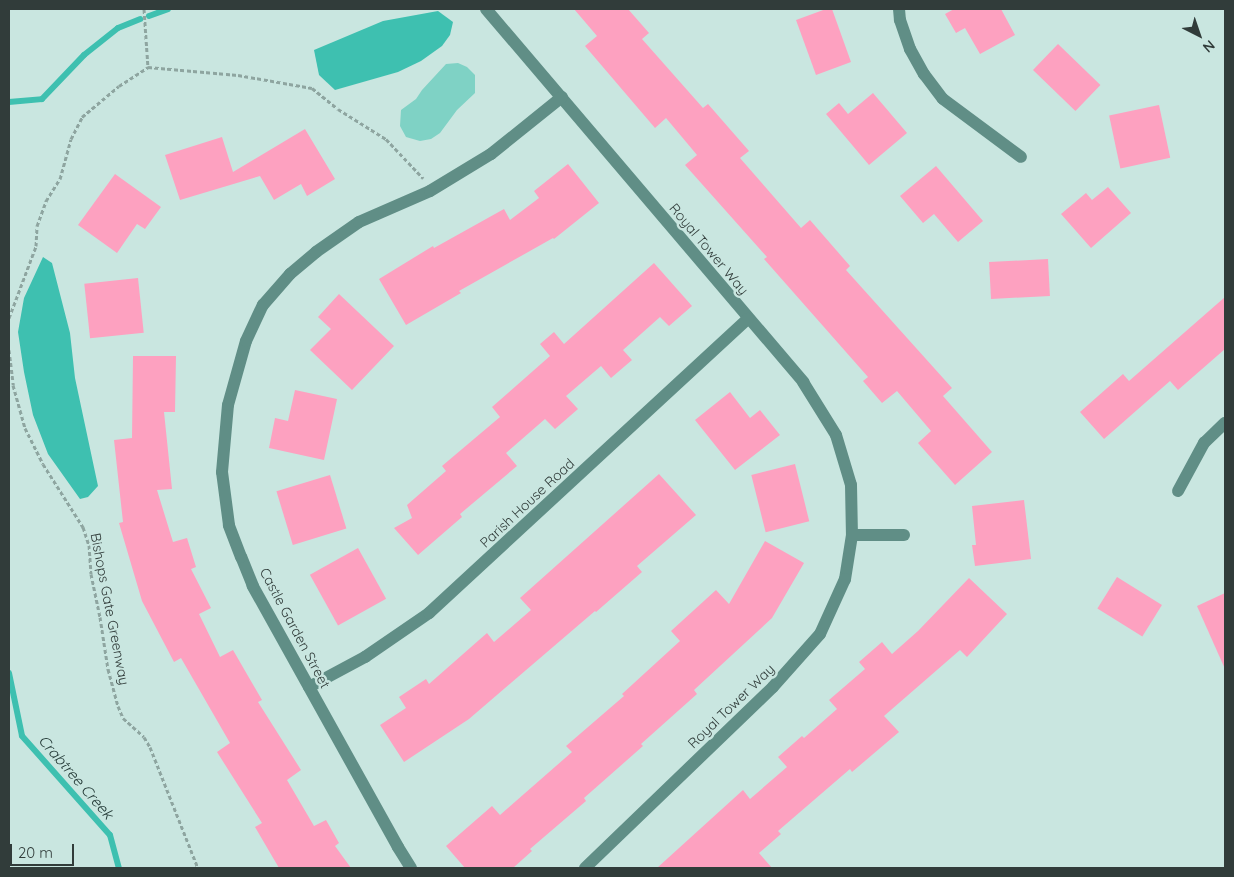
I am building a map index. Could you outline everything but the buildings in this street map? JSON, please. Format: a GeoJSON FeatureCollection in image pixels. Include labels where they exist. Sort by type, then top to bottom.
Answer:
{"type":"FeatureCollection","features":[{"type":"Feature","properties":{"kind":"street","name":"Royal Tower Way"},"geometry":{"type":"LineString","coordinates":[[486,9],[803,382],[836,435],[851,485],[852,535],[845,579],[835,604],[814,641],[773,687],[585,868]]}},
{"type":"Feature","properties":{"kind":"street"},"geometry":{"type":"LineString","coordinates":[[899,9],[900,20],[910,49],[924,74],[943,99],[1021,158]]}},
{"type":"Feature","properties":{"kind":"street","name":"Castle Garden Street"},"geometry":{"type":"LineString","coordinates":[[412,868],[398,848],[253,586],[230,525],[222,472],[223,438],[228,404],[246,341],[263,305],[290,274],[316,252],[359,222],[430,191],[491,154],[562,97]]}},
{"type":"Feature","properties":{"kind":"street","name":"Parish House Road"},"geometry":{"type":"LineString","coordinates":[[309,687],[366,656],[430,613],[748,319]]}},
{"type":"Feature","properties":{"kind":"street"},"geometry":{"type":"LineString","coordinates":[[1178,491],[1204,443],[1225,423]]}},
{"type":"Feature","properties":{"kind":"street"},"geometry":{"type":"LineString","coordinates":[[852,535],[904,535]]}},
{"type":"Feature","properties":{"kind":"path"},"geometry":{"type":"LineString","coordinates":[[144,9],[148,67]]}},
{"type":"Feature","properties":{"kind":"path"},"geometry":{"type":"LineString","coordinates":[[9,318],[36,246],[37,226],[43,209],[60,179],[71,139],[82,117],[119,86],[148,67],[238,75],[312,88],[338,109],[386,139],[421,174]]}},
{"type":"Feature","properties":{"kind":"path","name":"Bishops Gate Greenway"},"geometry":{"type":"LineString","coordinates":[[9,350],[14,385],[25,428],[42,464],[83,527],[89,545],[91,574],[108,668],[118,706],[123,718],[144,737],[150,747],[198,868]]}},
{"type":"Feature","properties":{"kind":"shaded area"},"geometry":{"type":"Polygon","coordinates":[[[438,11],[453,22],[450,35],[442,46],[421,61],[398,72],[335,90],[319,75],[314,50],[383,21],[438,11]]]}},
{"type":"Feature","properties":{"kind":"shaded area"},"geometry":{"type":"Polygon","coordinates":[[[458,63],[467,67],[475,75],[475,93],[457,110],[440,133],[431,139],[420,141],[406,137],[400,126],[401,110],[416,99],[446,64],[458,63]]]}},
{"type":"Feature","properties":{"kind":"shaded area"},"geometry":{"type":"Polygon","coordinates":[[[43,257],[52,263],[70,333],[75,378],[98,486],[88,497],[80,499],[48,454],[33,415],[24,372],[18,332],[24,298],[43,257]]]}},
{"type":"Feature","properties":{"kind":"waterway"},"geometry":{"type":"LineString","coordinates":[[149,16],[168,9]]}},
{"type":"Feature","properties":{"kind":"waterway"},"geometry":{"type":"LineString","coordinates":[[9,102],[42,99],[84,55],[118,28],[140,19]]}},
{"type":"Feature","properties":{"kind":"waterway","name":"Crabtree Creek"},"geometry":{"type":"LineString","coordinates":[[9,673],[22,736],[110,835],[119,868]]}}]}
